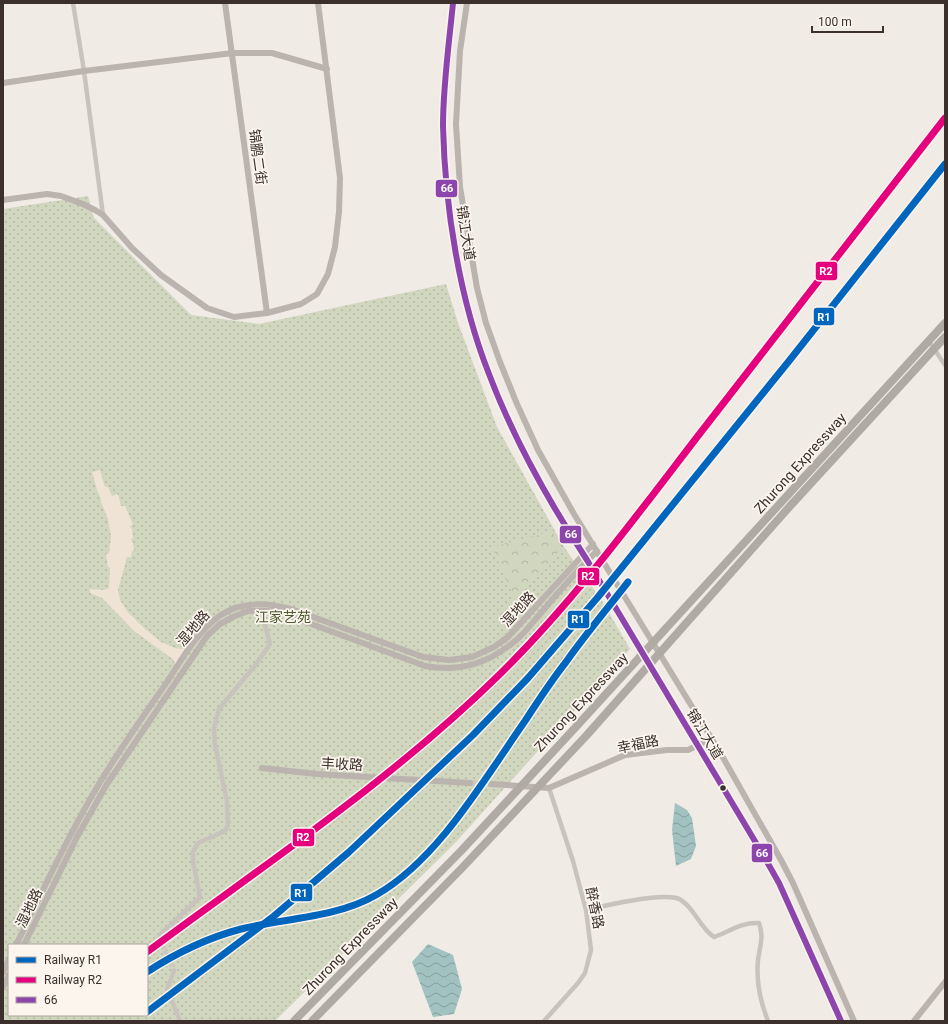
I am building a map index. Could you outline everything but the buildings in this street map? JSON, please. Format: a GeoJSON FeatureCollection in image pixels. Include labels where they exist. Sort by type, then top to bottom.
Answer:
{"type":"FeatureCollection","features":[{"type":"Feature","properties":{"kind":"highway","name":"Zhurong Expressway"},"geometry":{"type":"LineString","coordinates":[[294,1021],[461,851],[945,323]]}},
{"type":"Feature","properties":{"kind":"highway","name":"Zhurong Expressway"},"geometry":{"type":"LineString","coordinates":[[312,1021],[462,868],[586,736],[791,505],[945,338]]}},
{"type":"Feature","properties":{"kind":"street"},"geometry":{"type":"LineString","coordinates":[[73,3],[84,71],[103,215]]}},
{"type":"Feature","properties":{"kind":"street","name":"锦鹏二街"},"geometry":{"type":"LineString","coordinates":[[225,3],[267,313]]}},
{"type":"Feature","properties":{"kind":"street"},"geometry":{"type":"LineString","coordinates":[[3,200],[47,194],[61,196],[83,204],[103,215],[132,248],[161,275],[207,308],[234,317],[267,313],[301,304],[317,294],[328,274],[335,247],[339,212],[340,178],[318,3]]}},
{"type":"Feature","properties":{"kind":"street","name":"锦江大道"},"geometry":{"type":"LineString","coordinates":[[453,3],[447,52],[443,126],[448,191],[456,254],[463,291],[488,374],[508,420],[551,502],[698,745],[779,883],[841,1021]]}},
{"type":"Feature","properties":{"kind":"street","name":"锦江大道"},"geometry":{"type":"LineString","coordinates":[[467,3],[459,65],[456,124],[457,161],[477,288],[486,323],[517,404],[538,450],[574,514],[711,739],[793,883],[854,1021]]}},
{"type":"Feature","properties":{"kind":"street"},"geometry":{"type":"LineString","coordinates":[[3,83],[84,71],[232,53],[272,53],[327,69]]}},
{"type":"Feature","properties":{"kind":"street"},"geometry":{"type":"LineString","coordinates":[[927,339],[945,365]]}},
{"type":"Feature","properties":{"kind":"street","name":"湿地路"},"geometry":{"type":"LineString","coordinates":[[24,944],[77,837],[107,784],[207,636],[220,624],[248,611],[277,605],[424,658],[449,660],[472,657],[494,647],[508,637],[593,544]]}},
{"type":"Feature","properties":{"kind":"street","name":"湿地路"},"geometry":{"type":"LineString","coordinates":[[16,944],[69,837],[96,789],[136,727],[193,644],[207,626],[221,614],[234,608],[261,608],[276,611],[413,662],[436,668],[458,668],[486,661],[496,656],[516,641],[587,560],[597,551]]}},
{"type":"Feature","properties":{"kind":"street"},"geometry":{"type":"LineString","coordinates":[[159,939],[160,935],[200,897],[193,861],[194,852],[198,843],[225,830],[228,825],[227,801],[215,745],[214,728],[219,709],[257,663],[270,644],[261,608]]}},
{"type":"Feature","properties":{"kind":"street"},"geometry":{"type":"LineString","coordinates":[[375,648],[378,641]]}},
{"type":"Feature","properties":{"kind":"street","name":"幸福路"},"geometry":{"type":"LineString","coordinates":[[549,788],[625,755],[667,750],[688,750],[711,739]]}},
{"type":"Feature","properties":{"kind":"street","name":"丰收路"},"geometry":{"type":"LineString","coordinates":[[262,768],[317,774],[470,783]]}},
{"type":"Feature","properties":{"kind":"street"},"geometry":{"type":"LineString","coordinates":[[491,784],[526,788],[549,788]]}},
{"type":"Feature","properties":{"kind":"street","name":"醉香路"},"geometry":{"type":"LineString","coordinates":[[544,1021],[585,973],[591,950],[586,910],[573,861],[549,788]]}},
{"type":"Feature","properties":{"kind":"street"},"geometry":{"type":"LineString","coordinates":[[586,910],[633,901],[670,897],[680,899],[702,923],[707,932],[714,937],[724,934],[742,924],[759,923],[762,933],[758,960],[758,985],[762,1006],[768,1021]]}},
{"type":"Feature","properties":{"kind":"street"},"geometry":{"type":"LineString","coordinates":[[3,972],[8,961]]}},
{"type":"Feature","properties":{"kind":"street"},"geometry":{"type":"LineString","coordinates":[[174,971],[167,989],[180,1021]]}},
{"type":"Feature","properties":{"kind":"street"},"geometry":{"type":"LineString","coordinates":[[3,987],[8,977]]}},
{"type":"Feature","properties":{"kind":"street"},"geometry":{"type":"LineString","coordinates":[[914,1021],[945,982]]}},
{"type":"Feature","properties":{"kind":"green space","name":"江家艺苑"},"geometry":{"type":"Polygon","coordinates":[[[88,196],[94,218],[191,315],[259,324],[446,284],[458,323],[497,427],[564,547],[602,601],[630,649],[456,842],[275,1021],[3,1021],[3,209],[88,196]]]}},
{"type":"Feature","properties":{"kind":"green space"},"geometry":{"type":"Polygon","coordinates":[[[552,531],[562,548],[515,600],[492,547],[552,531]]]}},
{"type":"Feature","properties":{"kind":"shaded area"},"geometry":{"type":"Polygon","coordinates":[[[100,470],[105,487],[108,487],[112,496],[118,494],[121,506],[125,506],[133,524],[130,527],[132,529],[133,538],[131,539],[133,542],[134,551],[132,551],[131,557],[127,557],[118,590],[120,600],[127,611],[161,642],[175,648],[188,648],[175,667],[174,660],[134,631],[102,598],[90,593],[90,589],[103,590],[109,588],[110,568],[108,567],[106,554],[109,553],[111,537],[108,519],[92,472],[100,470]]]}},
{"type":"Feature","properties":{"kind":"water"},"geometry":{"type":"Polygon","coordinates":[[[675,803],[687,810],[692,818],[696,846],[691,859],[676,866],[672,830],[675,803]]]}},
{"type":"Feature","properties":{"kind":"water"},"geometry":{"type":"Polygon","coordinates":[[[428,944],[453,955],[462,989],[454,1014],[433,1017],[412,962],[428,944]]]}},
{"type":"Feature","properties":{"kind":"tunnel"},"geometry":{"type":"LineString","coordinates":[[470,783],[491,784]]}},
{"type":"Feature","properties":{"kind":"tunnel"},"geometry":{"type":"LineString","coordinates":[[159,939],[174,971]]}},
{"type":"Feature","properties":{"kind":"rail line","name":"R2"},"geometry":{"type":"LineString","coordinates":[[148,951],[373,785],[459,712],[528,646],[580,587],[629,526],[945,118]]}},
{"type":"Feature","properties":{"kind":"rail line","name":"R1"},"geometry":{"type":"LineString","coordinates":[[148,1011],[274,916],[349,852],[473,735],[528,678],[598,597],[789,361],[945,164]]}},
{"type":"Feature","properties":{"kind":"rail line","name":"R1"},"geometry":{"type":"LineString","coordinates":[[148,971],[181,952],[216,937],[258,925],[327,913],[361,903],[399,880],[440,840],[459,816],[477,792],[555,676],[628,582]]}},
{"type":"Feature","properties":{"kind":"transit line","name":"66"},"geometry":{"type":"LineString","coordinates":[[453,3],[446,64],[443,111],[444,157],[447,188],[456,252],[469,315],[489,374],[521,447],[559,516],[587,560],[779,883],[841,1021]]}}]}
